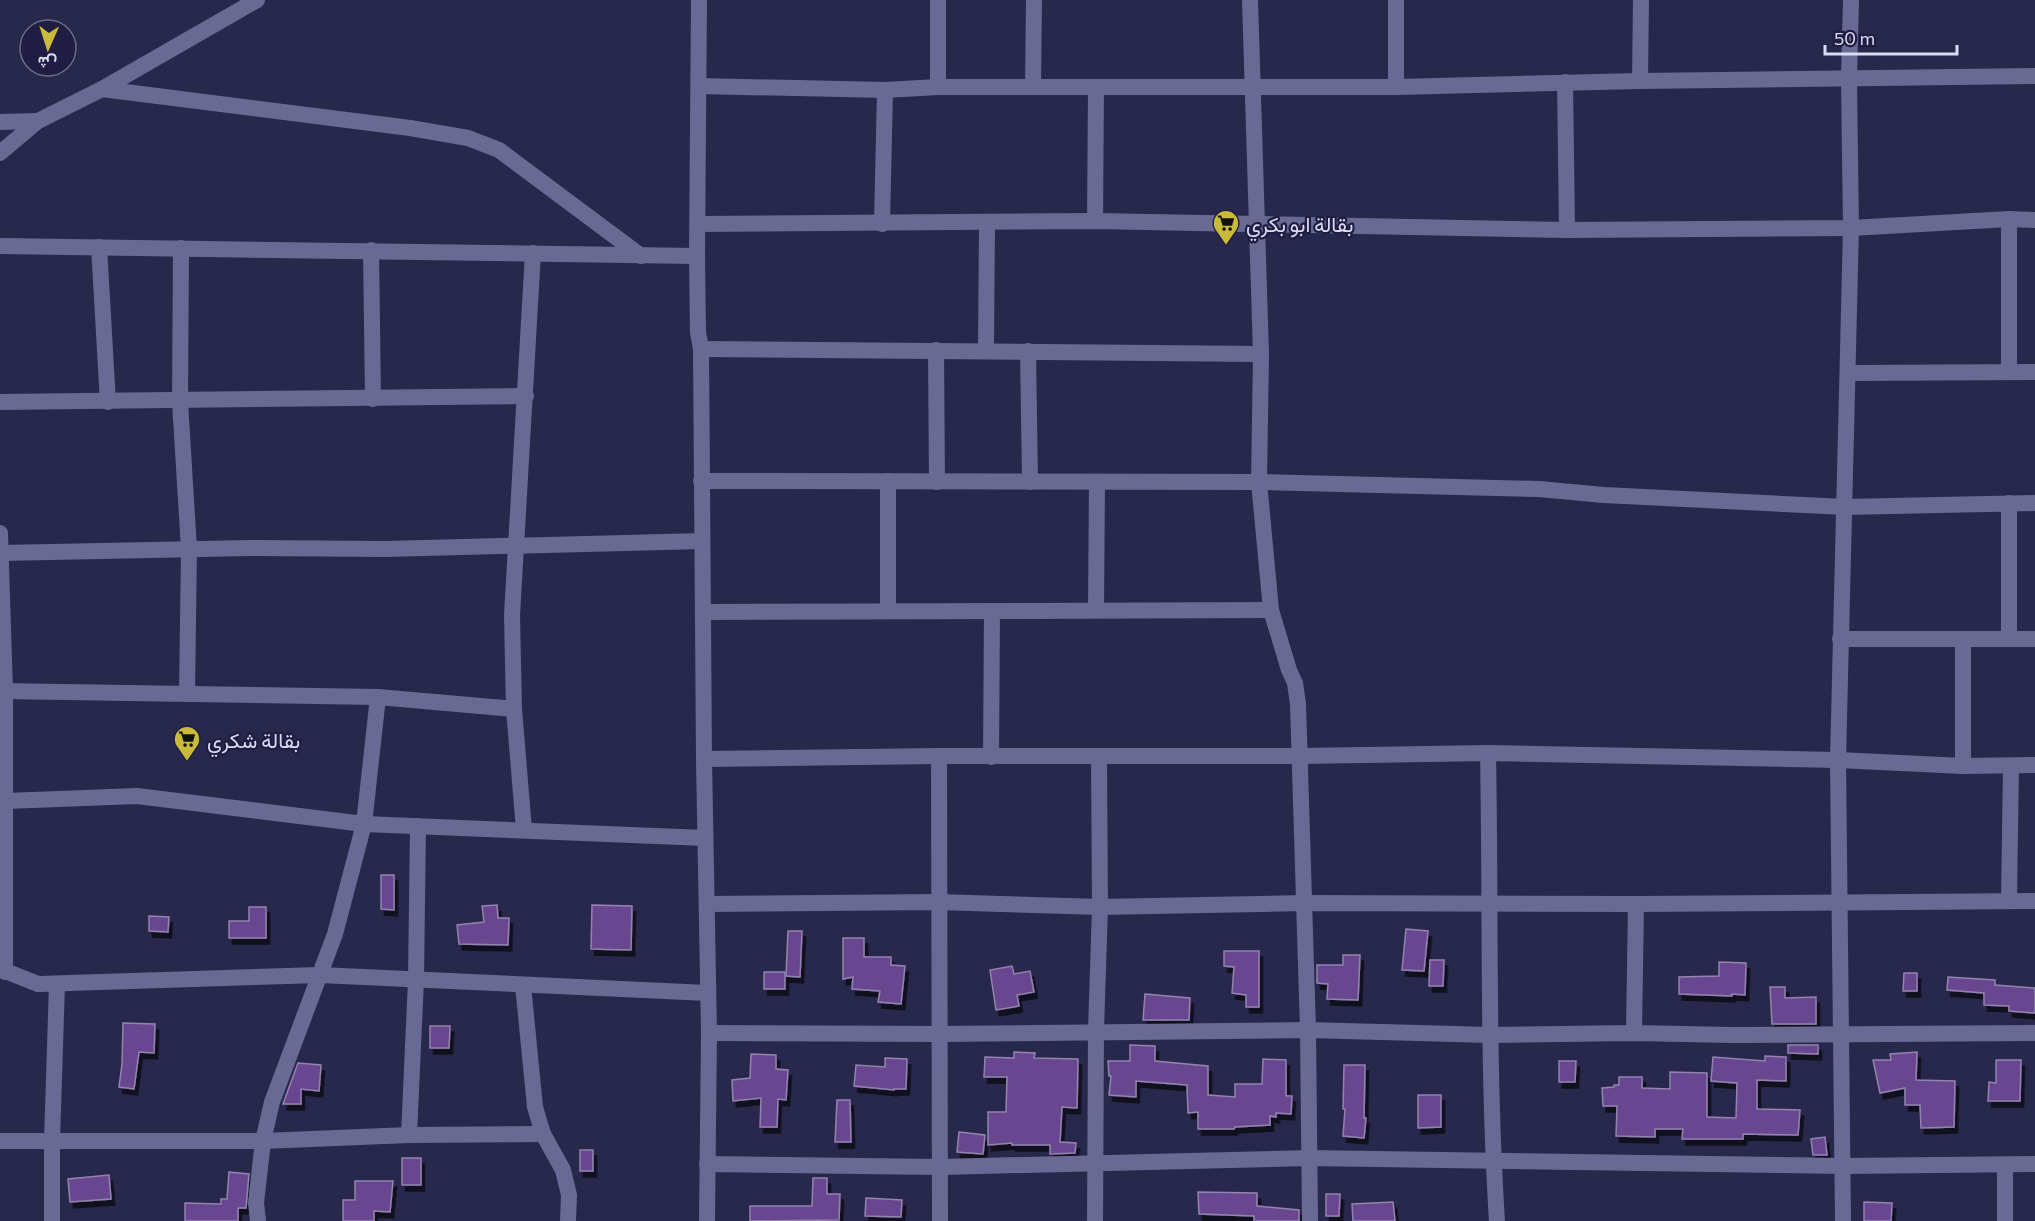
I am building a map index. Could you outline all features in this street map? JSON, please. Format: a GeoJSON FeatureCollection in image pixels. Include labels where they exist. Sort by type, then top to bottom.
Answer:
{"type":"FeatureCollection","features":[{"type":"Feature","properties":{"kind":"street"},"geometry":{"type":"LineString","coordinates":[[0,153],[38,121],[102,89],[256,0]]}},
{"type":"Feature","properties":{"kind":"street"},"geometry":{"type":"LineString","coordinates":[[699,0],[698,332],[701,349],[709,1033],[707,1221]]}},
{"type":"Feature","properties":{"kind":"street"},"geometry":{"type":"LineString","coordinates":[[938,0],[938,87]]}},
{"type":"Feature","properties":{"kind":"street"},"geometry":{"type":"LineString","coordinates":[[1033,87],[1034,0]]}},
{"type":"Feature","properties":{"kind":"street"},"geometry":{"type":"LineString","coordinates":[[1250,0],[1261,354],[1259,482],[1271,610],[1295,683],[1301,756],[1310,1221]]}},
{"type":"Feature","properties":{"kind":"street"},"geometry":{"type":"LineString","coordinates":[[1396,0],[1396,87]]}},
{"type":"Feature","properties":{"kind":"street"},"geometry":{"type":"LineString","coordinates":[[1640,81],[1641,0]]}},
{"type":"Feature","properties":{"kind":"street"},"geometry":{"type":"LineString","coordinates":[[1843,1221],[1838,760],[1849,373],[1851,0]]}},
{"type":"Feature","properties":{"kind":"street"},"geometry":{"type":"LineString","coordinates":[[699,86],[885,90],[938,87],[1396,87],[1565,82],[2035,76]]}},
{"type":"Feature","properties":{"kind":"street"},"geometry":{"type":"LineString","coordinates":[[1565,82],[1568,230]]}},
{"type":"Feature","properties":{"kind":"street"},"geometry":{"type":"LineString","coordinates":[[1095,221],[1096,87]]}},
{"type":"Feature","properties":{"kind":"street"},"geometry":{"type":"LineString","coordinates":[[102,89],[410,128],[468,138],[499,150],[641,256]]}},
{"type":"Feature","properties":{"kind":"street"},"geometry":{"type":"LineString","coordinates":[[882,224],[885,90]]}},
{"type":"Feature","properties":{"kind":"street"},"geometry":{"type":"LineString","coordinates":[[0,122],[38,121]]}},
{"type":"Feature","properties":{"kind":"street"},"geometry":{"type":"LineString","coordinates":[[698,224],[1095,221],[1568,230],[1851,228],[2009,219],[2035,220]]}},
{"type":"Feature","properties":{"kind":"street"},"geometry":{"type":"LineString","coordinates":[[2009,219],[2009,372]]}},
{"type":"Feature","properties":{"kind":"street"},"geometry":{"type":"LineString","coordinates":[[986,350],[987,223]]}},
{"type":"Feature","properties":{"kind":"street"},"geometry":{"type":"LineString","coordinates":[[0,246],[698,256]]}},
{"type":"Feature","properties":{"kind":"street"},"geometry":{"type":"LineString","coordinates":[[99,247],[108,402]]}},
{"type":"Feature","properties":{"kind":"street"},"geometry":{"type":"LineString","coordinates":[[181,248],[180,402],[189,549],[187,694]]}},
{"type":"Feature","properties":{"kind":"street"},"geometry":{"type":"LineString","coordinates":[[371,250],[373,399]]}},
{"type":"Feature","properties":{"kind":"street"},"geometry":{"type":"LineString","coordinates":[[524,830],[514,709],[512,615],[526,396],[532,253]]}},
{"type":"Feature","properties":{"kind":"street"},"geometry":{"type":"LineString","coordinates":[[701,349],[1261,354]]}},
{"type":"Feature","properties":{"kind":"street"},"geometry":{"type":"LineString","coordinates":[[936,350],[937,482]]}},
{"type":"Feature","properties":{"kind":"street"},"geometry":{"type":"LineString","coordinates":[[1028,351],[1030,482]]}},
{"type":"Feature","properties":{"kind":"street"},"geometry":{"type":"LineString","coordinates":[[1849,373],[2035,372]]}},
{"type":"Feature","properties":{"kind":"street"},"geometry":{"type":"LineString","coordinates":[[0,402],[180,402],[526,396]]}},
{"type":"Feature","properties":{"kind":"street"},"geometry":{"type":"LineString","coordinates":[[701,481],[1259,482],[1539,489],[1604,495],[1845,507],[2035,503]]}},
{"type":"Feature","properties":{"kind":"street"},"geometry":{"type":"LineString","coordinates":[[888,481],[888,611]]}},
{"type":"Feature","properties":{"kind":"street"},"geometry":{"type":"LineString","coordinates":[[1096,609],[1097,482]]}},
{"type":"Feature","properties":{"kind":"street"},"geometry":{"type":"LineString","coordinates":[[2009,503],[2009,639]]}},
{"type":"Feature","properties":{"kind":"street"},"geometry":{"type":"LineString","coordinates":[[0,533],[6,801],[2,970],[38,984],[320,975],[708,993]]}},
{"type":"Feature","properties":{"kind":"street"},"geometry":{"type":"LineString","coordinates":[[0,553],[189,549],[386,549],[702,541]]}},
{"type":"Feature","properties":{"kind":"street"},"geometry":{"type":"LineString","coordinates":[[703,612],[1271,610]]}},
{"type":"Feature","properties":{"kind":"street"},"geometry":{"type":"LineString","coordinates":[[991,757],[992,611]]}},
{"type":"Feature","properties":{"kind":"street"},"geometry":{"type":"LineString","coordinates":[[1840,639],[2035,639]]}},
{"type":"Feature","properties":{"kind":"street"},"geometry":{"type":"LineString","coordinates":[[1963,640],[1963,766]]}},
{"type":"Feature","properties":{"kind":"street"},"geometry":{"type":"LineString","coordinates":[[3,691],[378,697],[514,709]]}},
{"type":"Feature","properties":{"kind":"street"},"geometry":{"type":"LineString","coordinates":[[258,1221],[256,1203],[263,1141],[272,1102],[335,934],[364,824],[378,697]]}},
{"type":"Feature","properties":{"kind":"street"},"geometry":{"type":"LineString","coordinates":[[704,759],[1488,753],[1838,760],[1963,766],[2035,765]]}},
{"type":"Feature","properties":{"kind":"street"},"geometry":{"type":"LineString","coordinates":[[1488,753],[1491,1035],[1497,1221]]}},
{"type":"Feature","properties":{"kind":"street"},"geometry":{"type":"LineString","coordinates":[[939,756],[940,1221]]}},
{"type":"Feature","properties":{"kind":"street"},"geometry":{"type":"LineString","coordinates":[[1095,1221],[1096,1031],[1100,907],[1099,757]]}},
{"type":"Feature","properties":{"kind":"street"},"geometry":{"type":"LineString","coordinates":[[2009,901],[2011,766]]}},
{"type":"Feature","properties":{"kind":"street"},"geometry":{"type":"LineString","coordinates":[[6,801],[137,796],[364,824],[705,838]]}},
{"type":"Feature","properties":{"kind":"street"},"geometry":{"type":"LineString","coordinates":[[409,1135],[416,980],[418,826]]}},
{"type":"Feature","properties":{"kind":"street"},"geometry":{"type":"LineString","coordinates":[[707,904],[939,902],[1100,907],[1304,903],[1636,904],[2035,901]]}},
{"type":"Feature","properties":{"kind":"street"},"geometry":{"type":"LineString","coordinates":[[1634,1033],[1636,904]]}},
{"type":"Feature","properties":{"kind":"street"},"geometry":{"type":"LineString","coordinates":[[52,1221],[57,984]]}},
{"type":"Feature","properties":{"kind":"street"},"geometry":{"type":"LineString","coordinates":[[524,985],[535,1107],[543,1134],[563,1170],[569,1195],[568,1221]]}},
{"type":"Feature","properties":{"kind":"street"},"geometry":{"type":"LineString","coordinates":[[709,1033],[938,1034],[1308,1030],[1491,1035],[2035,1033]]}},
{"type":"Feature","properties":{"kind":"street"},"geometry":{"type":"LineString","coordinates":[[0,1141],[263,1141],[409,1135],[543,1134]]}},
{"type":"Feature","properties":{"kind":"street"},"geometry":{"type":"LineString","coordinates":[[707,1164],[940,1167],[1309,1158],[1843,1166],[2035,1164]]}},
{"type":"Feature","properties":{"kind":"street"},"geometry":{"type":"LineString","coordinates":[[2005,1165],[2005,1221]]}},
{"type":"Feature","properties":{"kind":"building"},"geometry":{"type":"Polygon","coordinates":[[[381,875],[394,875],[394,910],[381,909],[381,875]]]}},
{"type":"Feature","properties":{"kind":"building"},"geometry":{"type":"Polygon","coordinates":[[[497,905],[498,918],[509,918],[508,945],[459,944],[457,925],[484,922],[482,906],[497,905]]]}},
{"type":"Feature","properties":{"kind":"building"},"geometry":{"type":"Polygon","coordinates":[[[592,905],[632,906],[631,950],[591,949],[592,905]]]}},
{"type":"Feature","properties":{"kind":"building"},"geometry":{"type":"Polygon","coordinates":[[[249,907],[266,907],[266,938],[229,938],[229,921],[249,921],[249,907]]]}},
{"type":"Feature","properties":{"kind":"building"},"geometry":{"type":"Polygon","coordinates":[[[149,916],[169,917],[168,932],[149,931],[149,916]]]}},
{"type":"Feature","properties":{"kind":"building"},"geometry":{"type":"Polygon","coordinates":[[[1406,929],[1428,931],[1424,971],[1402,970],[1406,929]]]}},
{"type":"Feature","properties":{"kind":"building"},"geometry":{"type":"Polygon","coordinates":[[[788,931],[802,931],[800,977],[786,976],[788,931]]]}},
{"type":"Feature","properties":{"kind":"building"},"geometry":{"type":"Polygon","coordinates":[[[843,938],[864,938],[864,957],[891,957],[891,965],[905,966],[901,1004],[878,1002],[880,991],[852,989],[853,977],[843,979],[843,938]]]}},
{"type":"Feature","properties":{"kind":"building"},"geometry":{"type":"Polygon","coordinates":[[[1224,951],[1259,951],[1259,1007],[1246,1007],[1246,995],[1232,993],[1234,967],[1224,966],[1224,951]]]}},
{"type":"Feature","properties":{"kind":"building"},"geometry":{"type":"Polygon","coordinates":[[[1343,955],[1360,955],[1358,1000],[1327,999],[1328,984],[1317,983],[1317,965],[1343,965],[1343,955]]]}},
{"type":"Feature","properties":{"kind":"building"},"geometry":{"type":"Polygon","coordinates":[[[1430,960],[1444,960],[1443,986],[1429,986],[1430,960]]]}},
{"type":"Feature","properties":{"kind":"building"},"geometry":{"type":"Polygon","coordinates":[[[1719,962],[1746,963],[1745,995],[1679,994],[1679,977],[1719,976],[1719,962]]]}},
{"type":"Feature","properties":{"kind":"building"},"geometry":{"type":"Polygon","coordinates":[[[1012,966],[1014,974],[1030,971],[1034,992],[1017,995],[1019,1006],[996,1010],[990,970],[1012,966]]]}},
{"type":"Feature","properties":{"kind":"building"},"geometry":{"type":"Polygon","coordinates":[[[764,972],[785,972],[785,989],[764,989],[764,972]]]}},
{"type":"Feature","properties":{"kind":"building"},"geometry":{"type":"Polygon","coordinates":[[[1904,973],[1917,973],[1917,991],[1903,991],[1904,973]]]}},
{"type":"Feature","properties":{"kind":"building"},"geometry":{"type":"Polygon","coordinates":[[[1948,977],[1995,980],[1995,985],[2035,988],[2035,1013],[2009,1011],[2009,1006],[1984,1005],[1984,993],[1947,990],[1948,977]]]}},
{"type":"Feature","properties":{"kind":"building"},"geometry":{"type":"Polygon","coordinates":[[[1770,987],[1785,987],[1785,998],[1816,997],[1816,1024],[1772,1024],[1770,987]]]}},
{"type":"Feature","properties":{"kind":"building"},"geometry":{"type":"Polygon","coordinates":[[[1145,994],[1190,998],[1189,1020],[1143,1020],[1145,994]]]}},
{"type":"Feature","properties":{"kind":"building"},"geometry":{"type":"Polygon","coordinates":[[[123,1023],[155,1024],[154,1053],[139,1052],[134,1089],[119,1087],[123,1023]]]}},
{"type":"Feature","properties":{"kind":"building"},"geometry":{"type":"Polygon","coordinates":[[[430,1026],[450,1026],[449,1048],[430,1048],[430,1026]]]}},
{"type":"Feature","properties":{"kind":"building"},"geometry":{"type":"Polygon","coordinates":[[[1130,1045],[1155,1046],[1155,1061],[1208,1066],[1208,1095],[1235,1097],[1235,1084],[1262,1084],[1263,1059],[1286,1060],[1286,1096],[1292,1096],[1291,1114],[1276,1113],[1276,1117],[1270,1116],[1270,1125],[1235,1127],[1234,1129],[1198,1129],[1198,1112],[1188,1113],[1187,1085],[1136,1081],[1136,1097],[1109,1095],[1111,1076],[1109,1076],[1108,1061],[1130,1061],[1130,1045]]]}},
{"type":"Feature","properties":{"kind":"building"},"geometry":{"type":"Polygon","coordinates":[[[1788,1045],[1818,1045],[1818,1054],[1788,1053],[1788,1045]]]}},
{"type":"Feature","properties":{"kind":"building"},"geometry":{"type":"Polygon","coordinates":[[[1014,1052],[1035,1053],[1034,1058],[1078,1059],[1077,1108],[1062,1107],[1060,1142],[1076,1143],[1075,1153],[1050,1154],[1050,1145],[1012,1145],[1012,1143],[988,1145],[988,1112],[1006,1112],[1007,1077],[984,1077],[985,1057],[1014,1058],[1014,1052]]]}},
{"type":"Feature","properties":{"kind":"building"},"geometry":{"type":"Polygon","coordinates":[[[1917,1052],[1916,1080],[1955,1081],[1954,1127],[1921,1128],[1920,1105],[1905,1105],[1905,1088],[1880,1093],[1873,1060],[1891,1060],[1890,1054],[1917,1052]]]}},
{"type":"Feature","properties":{"kind":"building"},"geometry":{"type":"Polygon","coordinates":[[[751,1054],[776,1055],[776,1069],[788,1070],[786,1100],[778,1099],[777,1127],[760,1127],[761,1098],[733,1101],[732,1080],[750,1078],[751,1054]]]}},
{"type":"Feature","properties":{"kind":"building"},"geometry":{"type":"Polygon","coordinates":[[[1765,1056],[1786,1057],[1786,1081],[1757,1080],[1757,1109],[1800,1110],[1798,1135],[1743,1134],[1743,1139],[1682,1139],[1683,1129],[1655,1129],[1655,1137],[1616,1136],[1617,1106],[1603,1106],[1602,1088],[1619,1085],[1619,1077],[1642,1077],[1642,1088],[1670,1089],[1670,1072],[1707,1073],[1707,1117],[1736,1118],[1737,1083],[1711,1081],[1713,1057],[1765,1061],[1765,1056]]]}},
{"type":"Feature","properties":{"kind":"building"},"geometry":{"type":"Polygon","coordinates":[[[885,1058],[907,1059],[906,1089],[854,1086],[856,1065],[885,1067],[885,1058]]]}},
{"type":"Feature","properties":{"kind":"building"},"geometry":{"type":"Polygon","coordinates":[[[1996,1060],[2021,1060],[2020,1101],[1988,1101],[1989,1082],[1996,1083],[1996,1060]]]}},
{"type":"Feature","properties":{"kind":"building"},"geometry":{"type":"Polygon","coordinates":[[[1559,1061],[1576,1061],[1575,1082],[1559,1082],[1559,1061]]]}},
{"type":"Feature","properties":{"kind":"building"},"geometry":{"type":"Polygon","coordinates":[[[298,1063],[321,1065],[319,1091],[301,1089],[301,1104],[283,1104],[298,1063]]]}},
{"type":"Feature","properties":{"kind":"building"},"geometry":{"type":"Polygon","coordinates":[[[1344,1065],[1365,1065],[1364,1138],[1343,1136],[1344,1065]]]}},
{"type":"Feature","properties":{"kind":"building"},"geometry":{"type":"Polygon","coordinates":[[[1418,1095],[1441,1095],[1441,1127],[1418,1128],[1418,1095]]]}},
{"type":"Feature","properties":{"kind":"building"},"geometry":{"type":"Polygon","coordinates":[[[837,1100],[850,1100],[851,1142],[835,1142],[837,1100]]]}},
{"type":"Feature","properties":{"kind":"building"},"geometry":{"type":"Polygon","coordinates":[[[959,1132],[985,1135],[983,1154],[957,1152],[959,1132]]]}},
{"type":"Feature","properties":{"kind":"building"},"geometry":{"type":"Polygon","coordinates":[[[1825,1137],[1827,1155],[1813,1155],[1811,1139],[1825,1137]]]}},
{"type":"Feature","properties":{"kind":"building"},"geometry":{"type":"Polygon","coordinates":[[[580,1150],[593,1150],[593,1171],[580,1171],[580,1150]]]}},
{"type":"Feature","properties":{"kind":"building"},"geometry":{"type":"Polygon","coordinates":[[[402,1158],[421,1158],[421,1185],[402,1185],[402,1158]]]}},
{"type":"Feature","properties":{"kind":"building"},"geometry":{"type":"Polygon","coordinates":[[[229,1172],[249,1174],[246,1208],[238,1208],[238,1221],[185,1221],[185,1203],[221,1204],[221,1199],[227,1199],[229,1172]]]}},
{"type":"Feature","properties":{"kind":"building"},"geometry":{"type":"Polygon","coordinates":[[[109,1175],[111,1199],[70,1202],[68,1179],[109,1175]]]}},
{"type":"Feature","properties":{"kind":"building"},"geometry":{"type":"Polygon","coordinates":[[[813,1178],[827,1178],[827,1194],[840,1194],[839,1220],[750,1221],[750,1206],[812,1206],[813,1178]]]}},
{"type":"Feature","properties":{"kind":"building"},"geometry":{"type":"Polygon","coordinates":[[[355,1181],[393,1181],[390,1212],[374,1211],[374,1221],[343,1221],[343,1200],[355,1200],[355,1181]]]}},
{"type":"Feature","properties":{"kind":"building"},"geometry":{"type":"Polygon","coordinates":[[[1198,1192],[1257,1193],[1257,1206],[1299,1210],[1299,1221],[1254,1221],[1254,1216],[1199,1214],[1198,1192]]]}},
{"type":"Feature","properties":{"kind":"building"},"geometry":{"type":"Polygon","coordinates":[[[1326,1194],[1340,1194],[1339,1216],[1326,1216],[1326,1194]]]}},
{"type":"Feature","properties":{"kind":"building"},"geometry":{"type":"Polygon","coordinates":[[[866,1198],[902,1200],[901,1217],[865,1216],[866,1198]]]}},
{"type":"Feature","properties":{"kind":"building"},"geometry":{"type":"Polygon","coordinates":[[[1393,1202],[1395,1221],[1353,1221],[1352,1204],[1393,1202]]]}},
{"type":"Feature","properties":{"kind":"building"},"geometry":{"type":"Polygon","coordinates":[[[1864,1202],[1892,1203],[1891,1221],[1864,1221],[1864,1202]]]}},
{"type":"Feature","properties":{"kind":"place","name":"بقالة ابو بكري"},"geometry":{"type":"Point","coordinates":[1226,246]}},
{"type":"Feature","properties":{"kind":"place","name":"بقالة شكري"},"geometry":{"type":"Point","coordinates":[187,762]}}]}
